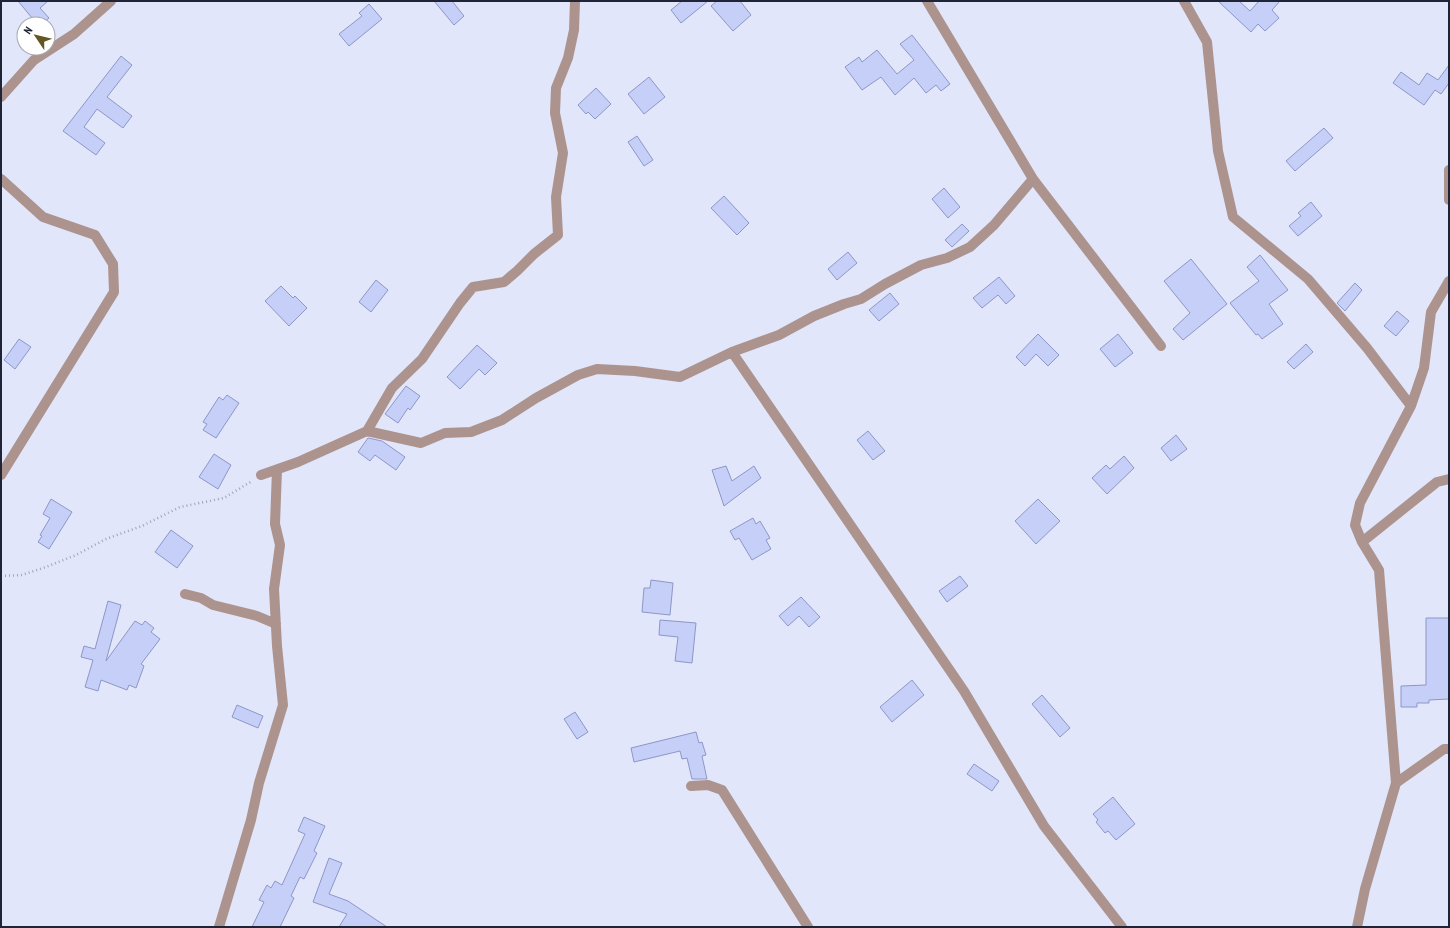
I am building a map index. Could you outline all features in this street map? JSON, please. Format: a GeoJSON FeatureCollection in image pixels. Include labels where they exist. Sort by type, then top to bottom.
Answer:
{"type":"FeatureCollection","features":[{"type":"Feature","properties":{"kind":"street"},"geometry":{"type":"LineString","coordinates":[[1,97],[34,60],[74,34],[111,1]]}},
{"type":"Feature","properties":{"kind":"street"},"geometry":{"type":"LineString","coordinates":[[261,475],[277,470],[367,431],[392,388],[422,359],[460,303],[473,287],[504,282],[518,271],[534,254],[558,235],[556,197],[562,153],[555,113],[556,88],[568,58],[574,30],[575,1]]}},
{"type":"Feature","properties":{"kind":"street"},"geometry":{"type":"LineString","coordinates":[[927,1],[1034,179],[1161,346]]}},
{"type":"Feature","properties":{"kind":"street"},"geometry":{"type":"LineString","coordinates":[[1184,1],[1207,42],[1218,151],[1233,217],[1308,279],[1367,348],[1411,406]]}},
{"type":"Feature","properties":{"kind":"street"},"geometry":{"type":"LineString","coordinates":[[1449,170],[1449,200]]}},
{"type":"Feature","properties":{"kind":"street"},"geometry":{"type":"LineString","coordinates":[[1,179],[43,217],[95,235],[113,264],[114,292],[1,475]]}},
{"type":"Feature","properties":{"kind":"street"},"geometry":{"type":"LineString","coordinates":[[367,431],[421,444],[445,433],[471,432],[502,420],[536,398],[578,376],[597,369],[635,371],[680,377],[732,352],[779,335],[814,316],[861,299],[885,284],[921,266],[947,258],[970,247],[994,225],[1034,179]]}},
{"type":"Feature","properties":{"kind":"street"},"geometry":{"type":"LineString","coordinates":[[1357,927],[1365,889],[1396,783],[1379,570],[1362,542],[1355,525],[1360,503],[1411,406],[1424,368],[1431,312],[1449,281]]}},
{"type":"Feature","properties":{"kind":"street"},"geometry":{"type":"LineString","coordinates":[[732,352],[964,691],[1044,826],[1122,927]]}},
{"type":"Feature","properties":{"kind":"street"},"geometry":{"type":"LineString","coordinates":[[219,927],[251,820],[259,783],[283,705],[274,589],[280,545],[275,524],[277,470]]}},
{"type":"Feature","properties":{"kind":"street"},"geometry":{"type":"LineString","coordinates":[[1362,542],[1437,482],[1449,479]]}},
{"type":"Feature","properties":{"kind":"street"},"geometry":{"type":"LineString","coordinates":[[186,594],[201,598],[214,605],[257,616],[276,624]]}},
{"type":"Feature","properties":{"kind":"street"},"geometry":{"type":"LineString","coordinates":[[1396,783],[1444,749],[1449,749]]}},
{"type":"Feature","properties":{"kind":"street"},"geometry":{"type":"LineString","coordinates":[[691,786],[708,785],[722,790],[808,927]]}},
{"type":"Feature","properties":{"kind":"path"},"geometry":{"type":"LineString","coordinates":[[1,576],[22,575],[76,555],[106,539],[142,526],[180,507],[224,498],[261,475]]}},
{"type":"Feature","properties":{"kind":"building"},"geometry":{"type":"Polygon","coordinates":[[[18,1],[48,1],[40,8],[47,16],[30,16],[18,1]]]}},
{"type":"Feature","properties":{"kind":"building"},"geometry":{"type":"Polygon","coordinates":[[[434,1],[452,1],[464,16],[454,25],[434,1]]]}},
{"type":"Feature","properties":{"kind":"building"},"geometry":{"type":"Polygon","coordinates":[[[682,1],[708,1],[681,23],[671,10],[682,1]]]}},
{"type":"Feature","properties":{"kind":"building"},"geometry":{"type":"Polygon","coordinates":[[[717,1],[740,1],[751,15],[733,31],[711,6],[717,1]]]}},
{"type":"Feature","properties":{"kind":"building"},"geometry":{"type":"Polygon","coordinates":[[[1218,1],[1239,1],[1250,11],[1259,1],[1280,1],[1272,10],[1279,18],[1265,31],[1258,24],[1251,32],[1218,1]]]}},
{"type":"Feature","properties":{"kind":"building"},"geometry":{"type":"Polygon","coordinates":[[[369,4],[382,19],[349,46],[339,34],[362,16],[359,13],[369,4]]]}},
{"type":"Feature","properties":{"kind":"building"},"geometry":{"type":"Polygon","coordinates":[[[912,35],[950,84],[941,91],[936,85],[926,93],[914,78],[895,95],[881,77],[862,90],[845,67],[859,57],[862,62],[877,50],[897,74],[914,60],[900,44],[912,35]]]}},
{"type":"Feature","properties":{"kind":"building"},"geometry":{"type":"Polygon","coordinates":[[[121,56],[132,65],[107,97],[132,116],[123,128],[97,109],[84,127],[105,143],[96,155],[63,131],[121,56]]]}},
{"type":"Feature","properties":{"kind":"building"},"geometry":{"type":"Polygon","coordinates":[[[1449,65],[1449,83],[1441,94],[1435,90],[1424,105],[1393,83],[1401,72],[1419,85],[1427,73],[1438,80],[1449,65]]]}},
{"type":"Feature","properties":{"kind":"building"},"geometry":{"type":"Polygon","coordinates":[[[649,77],[665,97],[644,114],[628,94],[649,77]]]}},
{"type":"Feature","properties":{"kind":"building"},"geometry":{"type":"Polygon","coordinates":[[[596,88],[611,104],[595,119],[588,112],[586,114],[578,105],[596,88]]]}},
{"type":"Feature","properties":{"kind":"building"},"geometry":{"type":"Polygon","coordinates":[[[1324,128],[1333,138],[1295,171],[1286,161],[1324,128]]]}},
{"type":"Feature","properties":{"kind":"building"},"geometry":{"type":"Polygon","coordinates":[[[637,136],[653,160],[644,166],[628,142],[637,136]]]}},
{"type":"Feature","properties":{"kind":"building"},"geometry":{"type":"Polygon","coordinates":[[[944,188],[960,207],[948,218],[932,199],[944,188]]]}},
{"type":"Feature","properties":{"kind":"building"},"geometry":{"type":"Polygon","coordinates":[[[724,196],[749,223],[737,235],[711,208],[724,196]]]}},
{"type":"Feature","properties":{"kind":"building"},"geometry":{"type":"Polygon","coordinates":[[[1311,202],[1322,216],[1298,236],[1289,226],[1301,216],[1298,213],[1311,202]]]}},
{"type":"Feature","properties":{"kind":"building"},"geometry":{"type":"Polygon","coordinates":[[[962,224],[969,231],[952,247],[945,240],[962,224]]]}},
{"type":"Feature","properties":{"kind":"building"},"geometry":{"type":"Polygon","coordinates":[[[848,252],[857,263],[837,280],[828,269],[848,252]]]}},
{"type":"Feature","properties":{"kind":"building"},"geometry":{"type":"Polygon","coordinates":[[[1260,255],[1288,290],[1269,304],[1283,324],[1262,339],[1258,334],[1256,335],[1230,303],[1259,281],[1247,267],[1260,255]]]}},
{"type":"Feature","properties":{"kind":"building"},"geometry":{"type":"Polygon","coordinates":[[[1191,259],[1227,304],[1183,340],[1173,329],[1190,313],[1164,281],[1191,259]]]}},
{"type":"Feature","properties":{"kind":"building"},"geometry":{"type":"Polygon","coordinates":[[[999,277],[1015,296],[1006,304],[998,295],[982,308],[973,298],[999,277]]]}},
{"type":"Feature","properties":{"kind":"building"},"geometry":{"type":"Polygon","coordinates":[[[376,280],[388,290],[371,312],[359,302],[376,280]]]}},
{"type":"Feature","properties":{"kind":"building"},"geometry":{"type":"Polygon","coordinates":[[[1355,283],[1362,290],[1345,311],[1337,303],[1355,283]]]}},
{"type":"Feature","properties":{"kind":"building"},"geometry":{"type":"Polygon","coordinates":[[[281,286],[293,298],[295,296],[307,308],[289,326],[265,301],[281,286]]]}},
{"type":"Feature","properties":{"kind":"building"},"geometry":{"type":"Polygon","coordinates":[[[890,293],[899,304],[879,321],[869,310],[890,293]]]}},
{"type":"Feature","properties":{"kind":"building"},"geometry":{"type":"Polygon","coordinates":[[[1397,311],[1409,321],[1396,336],[1384,326],[1397,311]]]}},
{"type":"Feature","properties":{"kind":"building"},"geometry":{"type":"Polygon","coordinates":[[[1038,334],[1059,355],[1048,366],[1036,354],[1025,366],[1016,357],[1038,334]]]}},
{"type":"Feature","properties":{"kind":"building"},"geometry":{"type":"Polygon","coordinates":[[[1118,334],[1133,353],[1115,367],[1100,349],[1118,334]]]}},
{"type":"Feature","properties":{"kind":"building"},"geometry":{"type":"Polygon","coordinates":[[[19,339],[31,347],[15,369],[4,360],[19,339]]]}},
{"type":"Feature","properties":{"kind":"building"},"geometry":{"type":"Polygon","coordinates":[[[1306,344],[1313,352],[1294,369],[1287,362],[1306,344]]]}},
{"type":"Feature","properties":{"kind":"building"},"geometry":{"type":"Polygon","coordinates":[[[477,345],[497,363],[485,375],[479,369],[460,389],[447,377],[477,345]]]}},
{"type":"Feature","properties":{"kind":"building"},"geometry":{"type":"Polygon","coordinates":[[[406,386],[420,396],[410,410],[408,408],[398,423],[385,414],[406,386]]]}},
{"type":"Feature","properties":{"kind":"building"},"geometry":{"type":"Polygon","coordinates":[[[227,395],[239,403],[216,438],[203,430],[207,424],[203,422],[219,397],[223,400],[227,395]]]}},
{"type":"Feature","properties":{"kind":"building"},"geometry":{"type":"Polygon","coordinates":[[[868,431],[885,451],[873,460],[857,440],[868,431]]]}},
{"type":"Feature","properties":{"kind":"building"},"geometry":{"type":"Polygon","coordinates":[[[1176,435],[1187,449],[1171,461],[1161,448],[1176,435]]]}},
{"type":"Feature","properties":{"kind":"building"},"geometry":{"type":"Polygon","coordinates":[[[368,438],[382,441],[405,457],[396,470],[375,455],[370,461],[358,452],[368,438]]]}},
{"type":"Feature","properties":{"kind":"building"},"geometry":{"type":"Polygon","coordinates":[[[214,454],[231,465],[218,489],[199,477],[214,454]]]}},
{"type":"Feature","properties":{"kind":"building"},"geometry":{"type":"Polygon","coordinates":[[[1124,456],[1134,468],[1107,494],[1092,478],[1106,465],[1110,469],[1124,456]]]}},
{"type":"Feature","properties":{"kind":"building"},"geometry":{"type":"Polygon","coordinates":[[[726,466],[732,481],[754,466],[761,478],[724,506],[712,470],[726,466]]]}},
{"type":"Feature","properties":{"kind":"building"},"geometry":{"type":"Polygon","coordinates":[[[51,499],[72,512],[49,549],[38,542],[42,536],[40,535],[50,518],[43,514],[51,499]]]}},
{"type":"Feature","properties":{"kind":"building"},"geometry":{"type":"Polygon","coordinates":[[[1038,499],[1060,521],[1036,544],[1015,521],[1038,499]]]}},
{"type":"Feature","properties":{"kind":"building"},"geometry":{"type":"Polygon","coordinates":[[[753,518],[756,524],[760,521],[770,538],[766,540],[771,549],[752,560],[739,538],[735,540],[730,531],[753,518]]]}},
{"type":"Feature","properties":{"kind":"building"},"geometry":{"type":"Polygon","coordinates":[[[171,530],[193,546],[177,568],[155,552],[171,530]]]}},
{"type":"Feature","properties":{"kind":"building"},"geometry":{"type":"Polygon","coordinates":[[[960,576],[968,586],[947,602],[939,591],[960,576]]]}},
{"type":"Feature","properties":{"kind":"building"},"geometry":{"type":"Polygon","coordinates":[[[651,580],[673,583],[670,615],[642,612],[644,588],[650,588],[651,580]]]}},
{"type":"Feature","properties":{"kind":"building"},"geometry":{"type":"Polygon","coordinates":[[[801,597],[820,617],[809,627],[799,616],[788,626],[779,616],[801,597]]]}},
{"type":"Feature","properties":{"kind":"building"},"geometry":{"type":"Polygon","coordinates":[[[108,601],[121,605],[106,661],[135,621],[142,625],[145,621],[154,628],[151,632],[160,639],[141,664],[144,666],[136,688],[129,685],[127,690],[101,680],[98,691],[85,687],[93,660],[81,657],[84,646],[95,649],[108,601]]]}},
{"type":"Feature","properties":{"kind":"building"},"geometry":{"type":"Polygon","coordinates":[[[1426,618],[1449,618],[1449,699],[1429,700],[1429,703],[1417,703],[1417,707],[1401,707],[1401,686],[1426,685],[1426,618]]]}},
{"type":"Feature","properties":{"kind":"building"},"geometry":{"type":"Polygon","coordinates":[[[660,620],[696,623],[692,663],[675,661],[678,637],[659,635],[660,620]]]}},
{"type":"Feature","properties":{"kind":"building"},"geometry":{"type":"Polygon","coordinates":[[[912,680],[924,695],[892,722],[880,707],[912,680]]]}},
{"type":"Feature","properties":{"kind":"building"},"geometry":{"type":"Polygon","coordinates":[[[1042,695],[1070,728],[1060,737],[1032,704],[1042,695]]]}},
{"type":"Feature","properties":{"kind":"building"},"geometry":{"type":"Polygon","coordinates":[[[237,705],[263,716],[258,728],[232,717],[237,705]]]}},
{"type":"Feature","properties":{"kind":"building"},"geometry":{"type":"Polygon","coordinates":[[[575,712],[588,732],[577,739],[564,719],[575,712]]]}},
{"type":"Feature","properties":{"kind":"building"},"geometry":{"type":"Polygon","coordinates":[[[696,732],[699,743],[702,742],[706,755],[702,756],[707,779],[692,779],[687,758],[682,759],[680,751],[634,762],[631,748],[696,732]]]}},
{"type":"Feature","properties":{"kind":"building"},"geometry":{"type":"Polygon","coordinates":[[[974,764],[999,781],[992,791],[967,774],[974,764]]]}},
{"type":"Feature","properties":{"kind":"building"},"geometry":{"type":"Polygon","coordinates":[[[1113,797],[1135,824],[1116,840],[1108,831],[1105,833],[1096,822],[1098,820],[1093,814],[1113,797]]]}},
{"type":"Feature","properties":{"kind":"building"},"geometry":{"type":"Polygon","coordinates":[[[304,817],[325,826],[314,851],[317,853],[304,879],[300,877],[291,896],[294,898],[280,927],[252,927],[264,902],[259,900],[267,885],[271,888],[275,881],[282,885],[305,834],[298,831],[304,817]]]}},
{"type":"Feature","properties":{"kind":"building"},"geometry":{"type":"Polygon","coordinates":[[[329,858],[342,863],[329,894],[348,901],[387,927],[339,927],[347,914],[313,902],[329,858]]]}}]}
